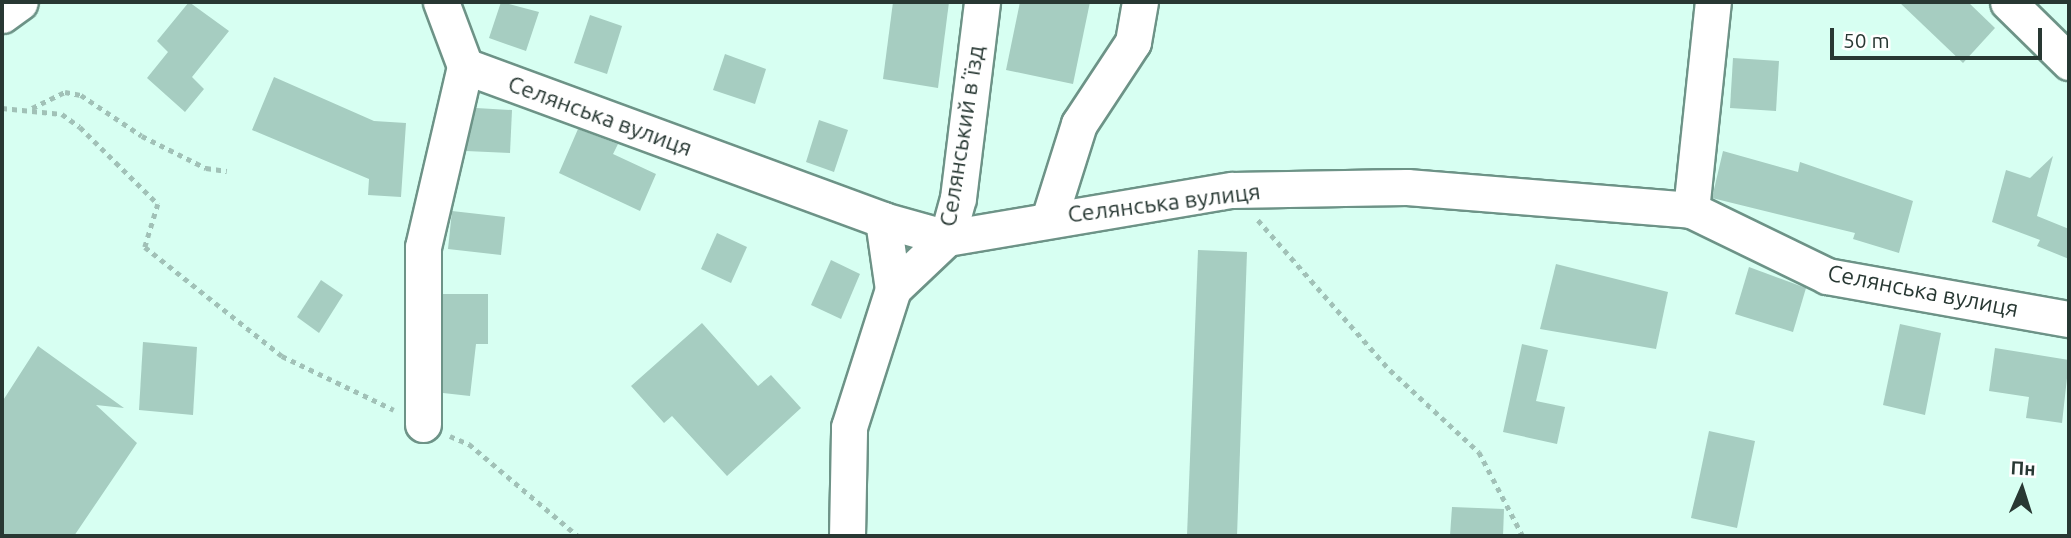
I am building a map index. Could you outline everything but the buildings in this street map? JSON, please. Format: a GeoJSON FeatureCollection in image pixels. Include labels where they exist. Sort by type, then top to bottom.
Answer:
{"type":"FeatureCollection","features":[{"type":"Feature","properties":{"kind":"street"},"geometry":{"type":"LineString","coordinates":[[2,15],[20,2]]}},
{"type":"Feature","properties":{"kind":"street"},"geometry":{"type":"LineString","coordinates":[[423,424],[423,247],[466,66],[441,2]]}},
{"type":"Feature","properties":{"kind":"street","name":"Селянський вʼїзд"},"geometry":{"type":"LineString","coordinates":[[893,289],[947,238],[958,198],[982,2]]}},
{"type":"Feature","properties":{"kind":"street"},"geometry":{"type":"LineString","coordinates":[[1049,219],[1079,124],[1133,42],[1140,2]]}},
{"type":"Feature","properties":{"kind":"street"},"geometry":{"type":"LineString","coordinates":[[1691,210],[1713,2]]}},
{"type":"Feature","properties":{"kind":"street"},"geometry":{"type":"LineString","coordinates":[[2008,2],[2069,62]]}},
{"type":"Feature","properties":{"kind":"street","name":"Селянська вулиця"},"geometry":{"type":"LineString","coordinates":[[466,66],[883,220],[947,238],[1233,190],[1407,187],[1691,210],[1827,276],[2069,319]]}},
{"type":"Feature","properties":{"kind":"street","name":"Селянський вʼїзд"},"geometry":{"type":"LineString","coordinates":[[848,536],[849,427],[893,289],[883,220]]}},
{"type":"Feature","properties":{"kind":"path"},"geometry":{"type":"LineString","coordinates":[[30,108],[65,92],[81,95],[142,136],[206,168],[228,171]]}},
{"type":"Feature","properties":{"kind":"path"},"geometry":{"type":"LineString","coordinates":[[2,108],[30,108],[62,114],[158,204],[145,247],[218,309],[262,341]]}},
{"type":"Feature","properties":{"kind":"path"},"geometry":{"type":"LineString","coordinates":[[1233,190],[1390,370],[1479,452],[1523,536]]}}]}
